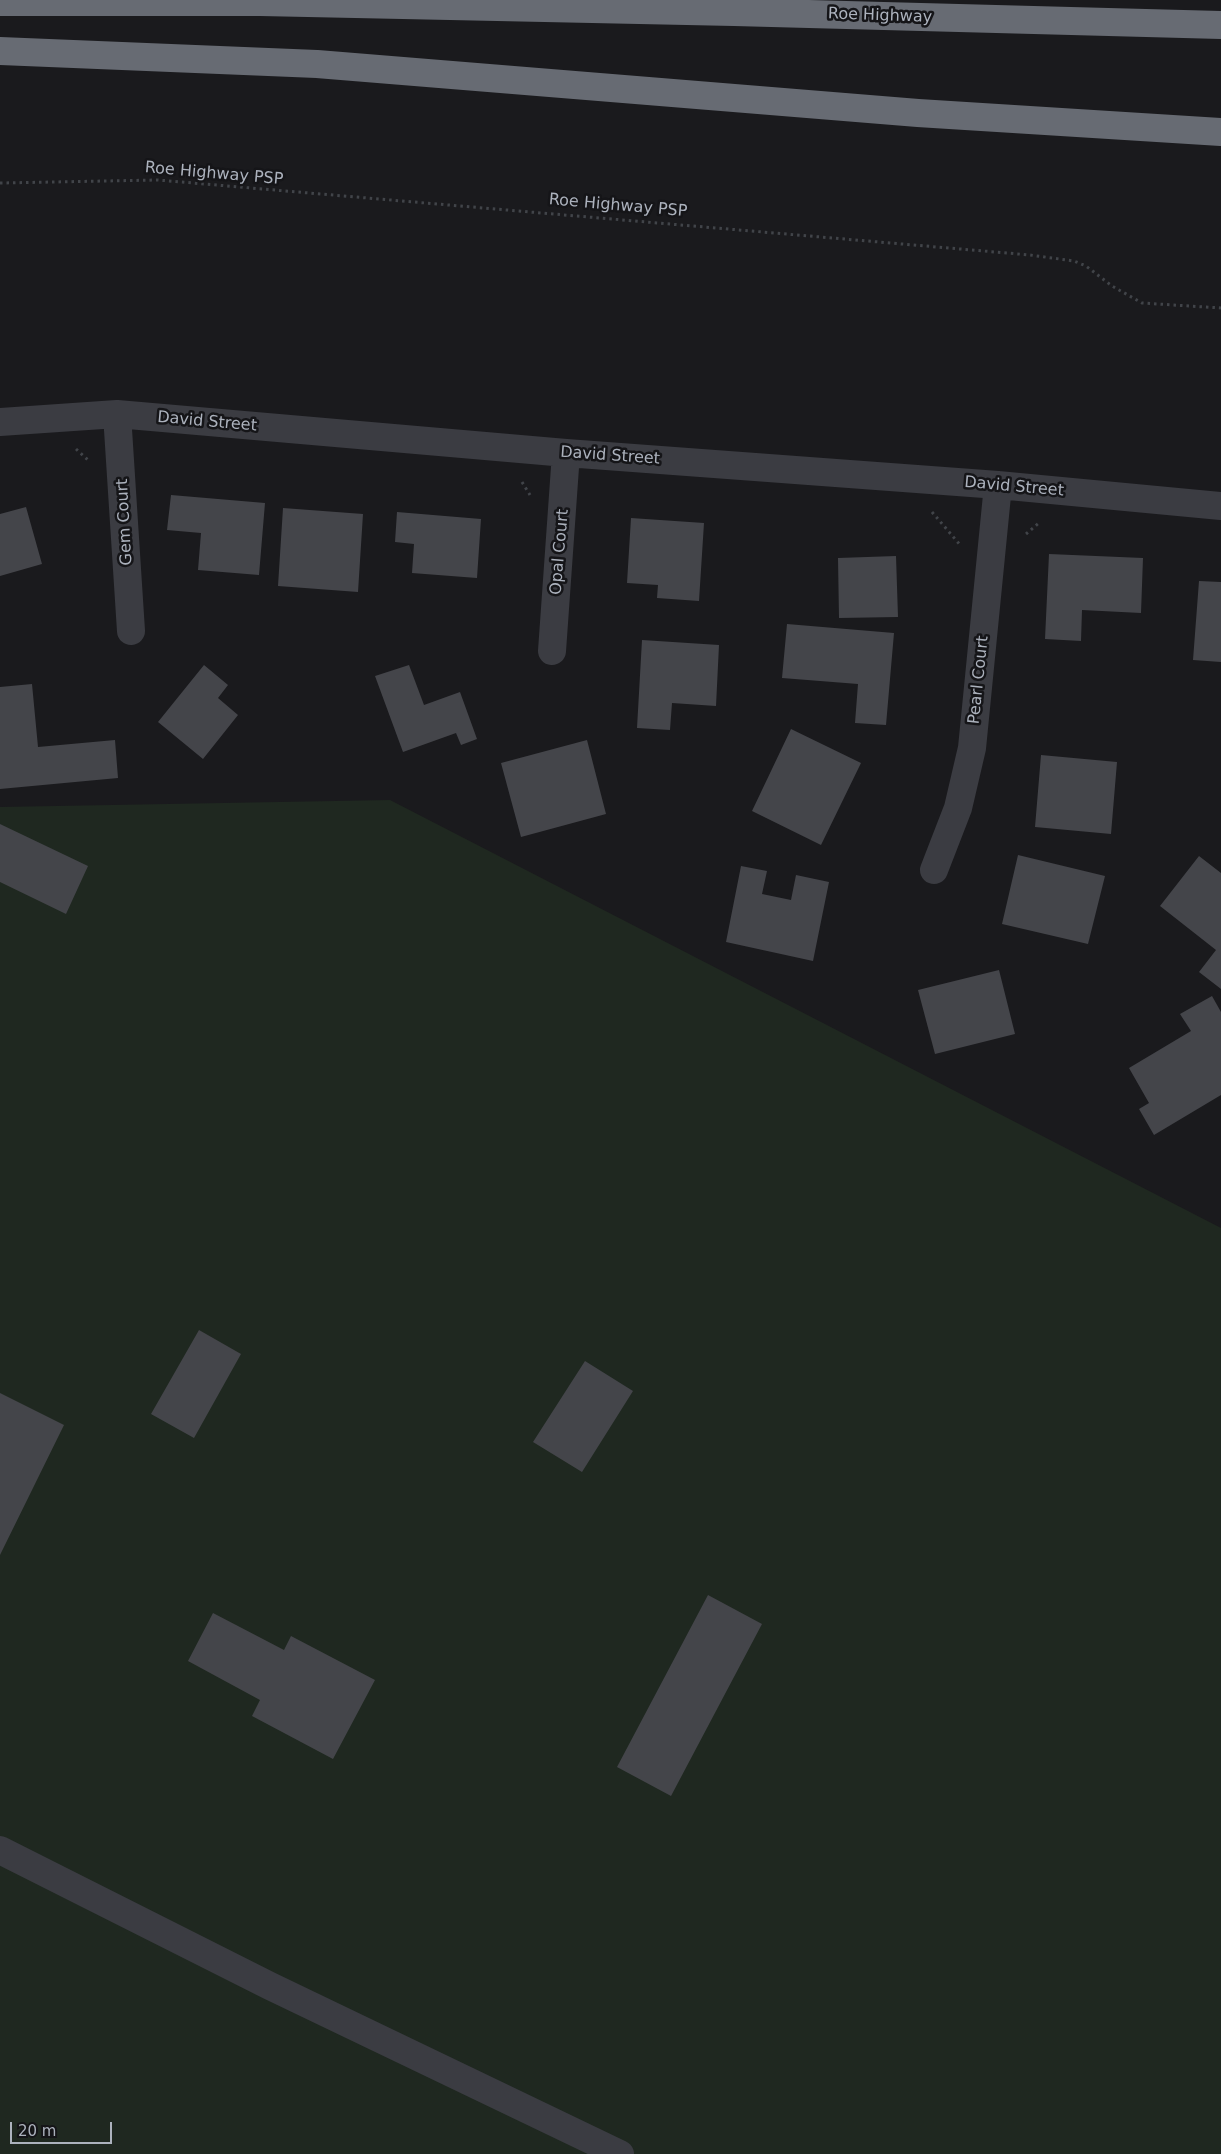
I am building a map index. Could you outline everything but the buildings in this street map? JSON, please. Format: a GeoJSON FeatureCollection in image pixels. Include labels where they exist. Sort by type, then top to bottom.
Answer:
{"type":"FeatureCollection","features":[{"type":"Feature","properties":{"kind":"highway","name":"Roe Highway"},"geometry":{"type":"LineString","coordinates":[[0,2],[290,3],[714,11],[1221,25]]}},
{"type":"Feature","properties":{"kind":"highway"},"geometry":{"type":"LineString","coordinates":[[0,51],[318,64],[918,113],[1221,132]]}},
{"type":"Feature","properties":{"kind":"street","name":"David Street"},"geometry":{"type":"LineString","coordinates":[[0,422],[117,414],[566,453],[998,485],[1221,506]]}},
{"type":"Feature","properties":{"kind":"street","name":"Gem Court"},"geometry":{"type":"LineString","coordinates":[[117,414],[131,631]]}},
{"type":"Feature","properties":{"kind":"street","name":"Opal Court"},"geometry":{"type":"LineString","coordinates":[[552,651],[566,453]]}},
{"type":"Feature","properties":{"kind":"street","name":"Pearl Court"},"geometry":{"type":"LineString","coordinates":[[934,870],[958,808],[972,748],[998,485]]}},
{"type":"Feature","properties":{"kind":"street"},"geometry":{"type":"LineString","coordinates":[[0,1850],[270,1986],[620,2154]]}},
{"type":"Feature","properties":{"kind":"path","name":"Roe Highway PSP"},"geometry":{"type":"LineString","coordinates":[[0,183],[158,180],[1030,255],[1074,261],[1086,266],[1112,286],[1142,303],[1221,308]]}},
{"type":"Feature","properties":{"kind":"shaded area"},"geometry":{"type":"Polygon","coordinates":[[[390,800],[1221,1228],[1221,2154],[0,2154],[0,807],[390,800]]]}}]}
